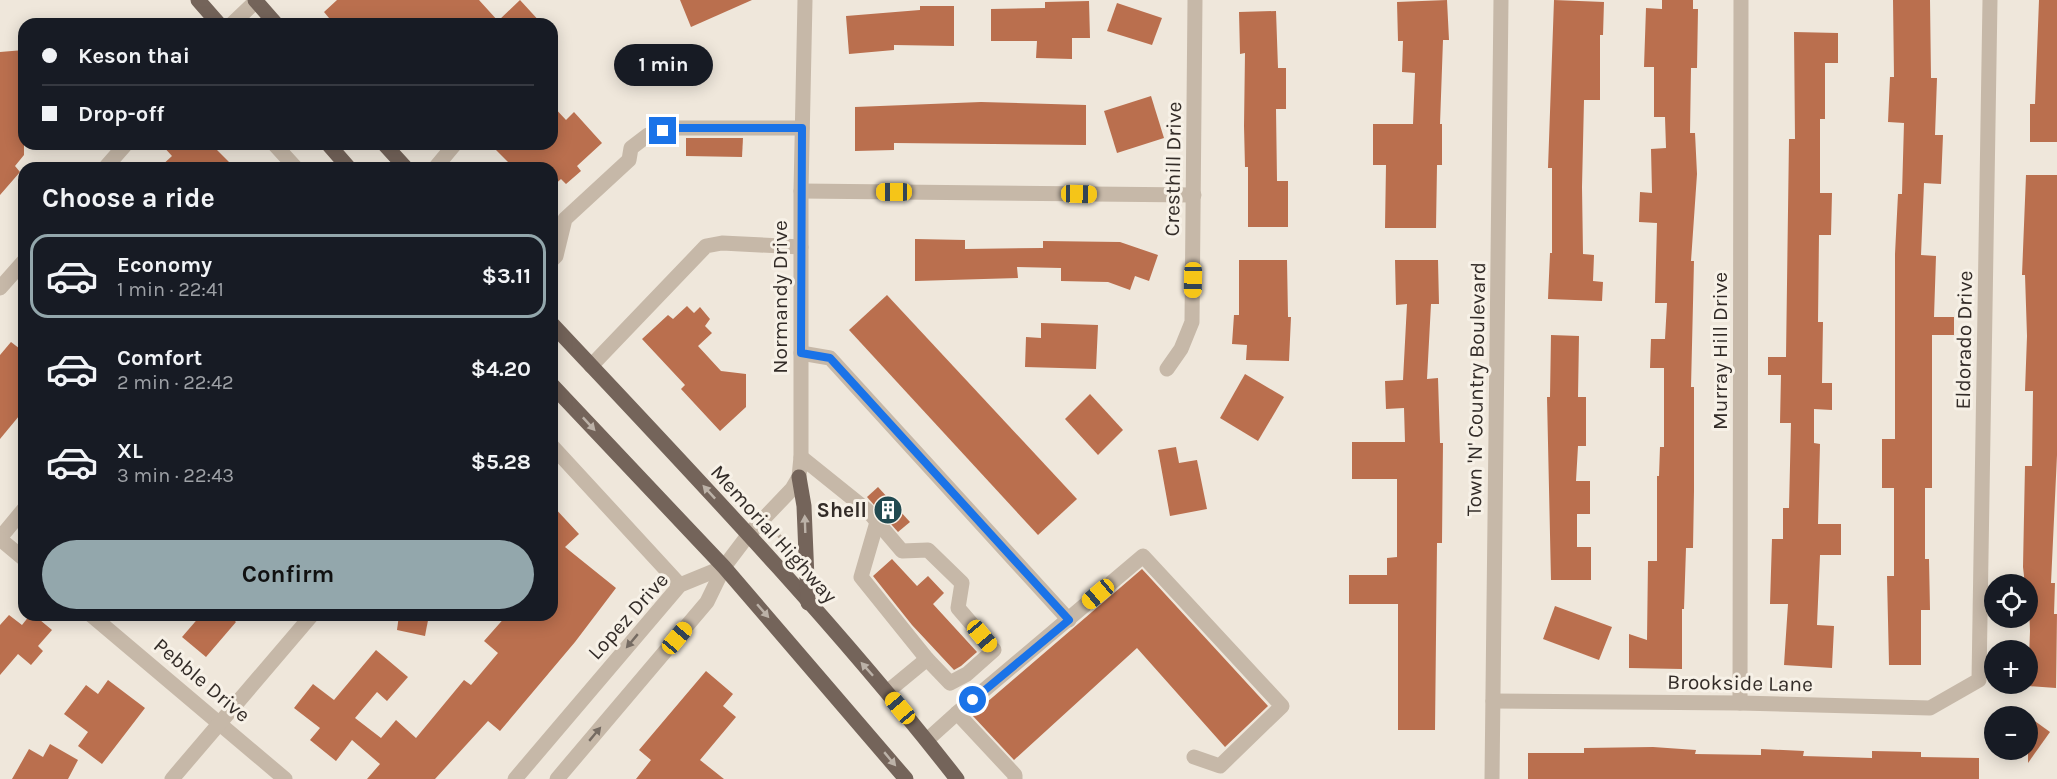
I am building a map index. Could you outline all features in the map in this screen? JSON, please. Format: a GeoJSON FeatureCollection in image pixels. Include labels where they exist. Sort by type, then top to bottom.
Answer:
{"type":"FeatureCollection","features":[{"type":"Feature","properties":{"kind":"main road"},"geometry":{"type":"LineString","coordinates":[[198,0],[214,18]]}},
{"type":"Feature","properties":{"kind":"main road"},"geometry":{"type":"LineString","coordinates":[[255,1],[271,18]]}},
{"type":"Feature","properties":{"kind":"main road"},"geometry":{"type":"LineString","coordinates":[[333,150],[344,162]]}},
{"type":"Feature","properties":{"kind":"main road"},"geometry":{"type":"LineString","coordinates":[[390,150],[400,162]]}},
{"type":"Feature","properties":{"kind":"main road","name":"Memorial Highway"},"geometry":{"type":"LineString","coordinates":[[558,330],[749,534],[887,692],[957,779]]}},
{"type":"Feature","properties":{"kind":"main road"},"geometry":{"type":"LineString","coordinates":[[558,391],[724,567],[906,779]]}},
{"type":"Feature","properties":{"kind":"main road"},"geometry":{"type":"LineString","coordinates":[[799,477],[804,506],[808,603]]}},
{"type":"Feature","properties":{"kind":"street","name":"Normandy Drive"},"geometry":{"type":"LineString","coordinates":[[799,477],[805,0]]}},
{"type":"Feature","properties":{"kind":"street","name":"Cresthill Drive"},"geometry":{"type":"LineString","coordinates":[[1167,369],[1181,349],[1192,322],[1195,0]]}},
{"type":"Feature","properties":{"kind":"street","name":"Town 'N' Country Boulevard"},"geometry":{"type":"LineString","coordinates":[[1492,779],[1501,0]]}},
{"type":"Feature","properties":{"kind":"street","name":"Murray Hill Drive"},"geometry":{"type":"LineString","coordinates":[[1740,703],[1741,0]]}},
{"type":"Feature","properties":{"kind":"street","name":"Eldorado Drive"},"geometry":{"type":"LineString","coordinates":[[1979,681],[1990,0]]}},
{"type":"Feature","properties":{"kind":"street"},"geometry":{"type":"LineString","coordinates":[[238,18],[255,1]]}},
{"type":"Feature","properties":{"kind":"street"},"geometry":{"type":"LineString","coordinates":[[558,249],[566,219],[629,160],[631,148],[648,135],[678,128],[802,128]]}},
{"type":"Feature","properties":{"kind":"street"},"geometry":{"type":"LineString","coordinates":[[110,162],[121,150]]}},
{"type":"Feature","properties":{"kind":"street"},"geometry":{"type":"LineString","coordinates":[[280,150],[290,162]]}},
{"type":"Feature","properties":{"kind":"street"},"geometry":{"type":"LineString","coordinates":[[440,162],[450,150]]}},
{"type":"Feature","properties":{"kind":"street"},"geometry":{"type":"LineString","coordinates":[[801,191],[1194,195]]}},
{"type":"Feature","properties":{"kind":"street"},"geometry":{"type":"LineString","coordinates":[[591,366],[706,246],[722,243],[801,247]]}},
{"type":"Feature","properties":{"kind":"street"},"geometry":{"type":"LineString","coordinates":[[0,288],[18,268]]}},
{"type":"Feature","properties":{"kind":"street"},"geometry":{"type":"LineString","coordinates":[[801,353],[830,358],[1069,620]]}},
{"type":"Feature","properties":{"kind":"street"},"geometry":{"type":"LineString","coordinates":[[558,452],[681,585]]}},
{"type":"Feature","properties":{"kind":"street"},"geometry":{"type":"LineString","coordinates":[[801,457],[867,510],[902,551],[928,550],[962,583],[958,608],[994,650],[966,674],[950,683],[927,659],[861,577],[877,522]]}},
{"type":"Feature","properties":{"kind":"street"},"geometry":{"type":"LineString","coordinates":[[557,779],[707,602],[724,567],[749,534],[783,499],[799,477]]}},
{"type":"Feature","properties":{"kind":"street"},"geometry":{"type":"LineString","coordinates":[[18,516],[0,539],[18,554]]}},
{"type":"Feature","properties":{"kind":"street"},"geometry":{"type":"LineString","coordinates":[[927,740],[1143,556],[1282,706],[1220,766],[1194,757]]}},
{"type":"Feature","properties":{"kind":"street","name":"Lopez Drive"},"geometry":{"type":"LineString","coordinates":[[515,779],[681,585],[724,567]]}},
{"type":"Feature","properties":{"kind":"street","name":"Pebble Drive"},"geometry":{"type":"LineString","coordinates":[[98,621],[285,779]]}},
{"type":"Feature","properties":{"kind":"street"},"geometry":{"type":"LineString","coordinates":[[172,779],[219,721],[307,621]]}},
{"type":"Feature","properties":{"kind":"street"},"geometry":{"type":"LineString","coordinates":[[887,692],[927,659]]}},
{"type":"Feature","properties":{"kind":"street","name":"Brookside Lane"},"geometry":{"type":"LineString","coordinates":[[1493,701],[1740,703],[1930,708],[1979,681]]}},
{"type":"Feature","properties":{"kind":"street"},"geometry":{"type":"LineString","coordinates":[[957,713],[1015,775],[1016,779]]}},
{"type":"Feature","properties":{"kind":"path"},"geometry":{"type":"LineString","coordinates":[[774,530],[783,541]]}},
{"type":"Feature","properties":{"kind":"building"},"geometry":{"type":"Polygon","coordinates":[[[337,0],[479,0],[495,18],[329,18],[324,12],[337,0]]]}},
{"type":"Feature","properties":{"kind":"building"},"geometry":{"type":"Polygon","coordinates":[[[520,0],[536,18],[501,18],[520,0]]]}},
{"type":"Feature","properties":{"kind":"building"},"geometry":{"type":"Polygon","coordinates":[[[680,0],[752,0],[691,27],[680,0]]]}},
{"type":"Feature","properties":{"kind":"building"},"geometry":{"type":"Polygon","coordinates":[[[1447,0],[1449,40],[1443,40],[1440,124],[1442,124],[1442,165],[1437,165],[1436,228],[1385,228],[1386,165],[1373,165],[1373,124],[1413,124],[1415,73],[1402,72],[1403,41],[1398,41],[1397,2],[1447,0]]]}},
{"type":"Feature","properties":{"kind":"building"},"geometry":{"type":"Polygon","coordinates":[[[1554,0],[1604,2],[1603,35],[1600,35],[1600,100],[1584,100],[1582,187],[1583,254],[1594,255],[1593,281],[1603,282],[1602,301],[1548,299],[1550,253],[1552,253],[1552,168],[1548,168],[1554,0]]]}},
{"type":"Feature","properties":{"kind":"building"},"geometry":{"type":"Polygon","coordinates":[[[1662,0],[1693,0],[1693,9],[1698,9],[1697,68],[1691,68],[1690,133],[1695,133],[1697,174],[1691,261],[1694,261],[1691,387],[1694,387],[1693,548],[1686,548],[1684,609],[1682,609],[1682,669],[1629,668],[1629,634],[1647,640],[1648,561],[1657,561],[1657,476],[1659,476],[1660,447],[1664,447],[1664,368],[1650,368],[1651,339],[1665,339],[1667,303],[1655,303],[1657,223],[1639,222],[1640,192],[1652,193],[1651,149],[1666,148],[1665,117],[1654,117],[1654,67],[1644,67],[1646,8],[1662,9],[1662,0]]]}},
{"type":"Feature","properties":{"kind":"building"},"geometry":{"type":"Polygon","coordinates":[[[1893,0],[1930,0],[1931,78],[1937,78],[1935,135],[1943,135],[1941,184],[1924,183],[1921,255],[1936,256],[1934,317],[1954,317],[1954,335],[1932,335],[1932,488],[1925,488],[1925,559],[1929,559],[1930,610],[1921,610],[1921,665],[1889,665],[1887,576],[1894,576],[1894,488],[1882,488],[1882,439],[1895,439],[1895,254],[1898,194],[1902,194],[1904,123],[1888,122],[1890,77],[1894,77],[1893,0]]]}},
{"type":"Feature","properties":{"kind":"building"},"geometry":{"type":"Polygon","coordinates":[[[2039,0],[2057,0],[2057,142],[2030,142],[2030,104],[2035,104],[2039,0]]]}},
{"type":"Feature","properties":{"kind":"building"},"geometry":{"type":"Polygon","coordinates":[[[1089,1],[1090,38],[1072,38],[1072,59],[1036,58],[1037,41],[991,41],[991,9],[1045,8],[1045,2],[1089,1]]]}},
{"type":"Feature","properties":{"kind":"building"},"geometry":{"type":"Polygon","coordinates":[[[1117,3],[1162,18],[1152,45],[1107,31],[1117,3]]]}},
{"type":"Feature","properties":{"kind":"building"},"geometry":{"type":"Polygon","coordinates":[[[920,6],[954,6],[954,46],[894,45],[894,50],[849,54],[846,16],[920,10],[920,6]]]}},
{"type":"Feature","properties":{"kind":"building"},"geometry":{"type":"Polygon","coordinates":[[[1276,11],[1278,68],[1286,68],[1286,109],[1276,109],[1277,181],[1288,181],[1288,227],[1248,227],[1248,167],[1245,167],[1244,126],[1245,53],[1240,54],[1239,12],[1276,11]]]}},
{"type":"Feature","properties":{"kind":"building"},"geometry":{"type":"Polygon","coordinates":[[[1794,32],[1838,33],[1838,63],[1825,63],[1825,119],[1820,119],[1820,193],[1832,193],[1831,235],[1819,235],[1818,322],[1823,322],[1822,383],[1832,383],[1832,410],[1814,409],[1814,443],[1820,444],[1818,524],[1841,524],[1841,555],[1820,555],[1817,625],[1834,626],[1832,668],[1784,665],[1788,604],[1770,604],[1772,539],[1783,539],[1783,508],[1789,508],[1791,423],[1780,423],[1781,375],[1768,375],[1768,357],[1786,357],[1789,139],[1795,139],[1794,32]]]}},
{"type":"Feature","properties":{"kind":"building"},"geometry":{"type":"Polygon","coordinates":[[[18,50],[18,150],[24,150],[24,155],[15,166],[18,174],[0,195],[0,52],[18,50]]]}},
{"type":"Feature","properties":{"kind":"building"},"geometry":{"type":"Polygon","coordinates":[[[1151,96],[1164,138],[1117,153],[1104,111],[1151,96]]]}},
{"type":"Feature","properties":{"kind":"building"},"geometry":{"type":"Polygon","coordinates":[[[981,102],[1086,105],[1086,145],[894,143],[894,150],[855,151],[855,107],[981,102]]]}},
{"type":"Feature","properties":{"kind":"building"},"geometry":{"type":"Polygon","coordinates":[[[558,111],[566,120],[574,112],[602,143],[577,166],[581,171],[566,184],[561,179],[558,182],[558,162],[508,162],[496,150],[558,150],[558,111]]]}},
{"type":"Feature","properties":{"kind":"building"},"geometry":{"type":"Polygon","coordinates":[[[686,138],[743,138],[742,157],[686,156],[686,138]]]}},
{"type":"Feature","properties":{"kind":"building"},"geometry":{"type":"Polygon","coordinates":[[[166,150],[217,150],[229,162],[166,162],[172,156],[166,150]]]}},
{"type":"Feature","properties":{"kind":"building"},"geometry":{"type":"Polygon","coordinates":[[[2026,175],[2057,175],[2057,455],[2051,583],[2055,583],[2054,614],[2057,614],[2056,688],[2038,687],[2038,640],[2030,640],[2030,628],[2038,628],[2038,574],[2024,574],[2023,567],[2025,466],[2032,466],[2033,391],[2025,391],[2027,336],[2025,275],[2022,275],[2026,175]]]}},
{"type":"Feature","properties":{"kind":"building"},"geometry":{"type":"Polygon","coordinates":[[[915,239],[965,240],[965,249],[1043,248],[1043,241],[1120,242],[1158,255],[1149,281],[1135,276],[1130,290],[1108,282],[1061,281],[1061,268],[1017,267],[1018,278],[915,281],[915,239]]]}},
{"type":"Feature","properties":{"kind":"building"},"geometry":{"type":"Polygon","coordinates":[[[1239,260],[1287,260],[1288,317],[1291,317],[1289,361],[1246,360],[1247,345],[1232,344],[1234,315],[1239,315],[1239,260]]]}},
{"type":"Feature","properties":{"kind":"building"},"geometry":{"type":"Polygon","coordinates":[[[1395,260],[1438,260],[1439,304],[1431,304],[1427,379],[1438,378],[1440,443],[1443,443],[1442,543],[1437,543],[1435,730],[1398,730],[1398,604],[1349,604],[1349,575],[1387,575],[1387,558],[1397,557],[1397,479],[1352,479],[1352,442],[1405,442],[1404,408],[1386,409],[1385,381],[1403,380],[1407,304],[1396,305],[1395,260]]]}},
{"type":"Feature","properties":{"kind":"building"},"geometry":{"type":"Polygon","coordinates":[[[887,295],[1077,499],[1038,535],[849,330],[887,295]]]}},
{"type":"Feature","properties":{"kind":"building"},"geometry":{"type":"Polygon","coordinates":[[[687,306],[694,313],[700,307],[710,319],[705,326],[712,333],[698,346],[721,371],[746,374],[746,407],[720,431],[681,389],[685,385],[642,339],[668,315],[673,319],[687,306]]]}},
{"type":"Feature","properties":{"kind":"building"},"geometry":{"type":"Polygon","coordinates":[[[1041,323],[1098,325],[1096,369],[1025,367],[1026,337],[1041,338],[1041,323]]]}},
{"type":"Feature","properties":{"kind":"building"},"geometry":{"type":"Polygon","coordinates":[[[1551,335],[1579,336],[1578,397],[1586,397],[1586,446],[1578,446],[1576,481],[1590,481],[1590,514],[1577,514],[1577,547],[1591,547],[1591,580],[1551,580],[1547,397],[1550,397],[1551,335]]]}},
{"type":"Feature","properties":{"kind":"building"},"geometry":{"type":"Polygon","coordinates":[[[11,342],[18,347],[18,417],[0,439],[0,355],[11,342]]]}},
{"type":"Feature","properties":{"kind":"building"},"geometry":{"type":"Polygon","coordinates":[[[1245,374],[1284,397],[1258,441],[1220,418],[1245,374]]]}},
{"type":"Feature","properties":{"kind":"building"},"geometry":{"type":"Polygon","coordinates":[[[1090,394],[1123,430],[1098,455],[1065,419],[1090,394]]]}},
{"type":"Feature","properties":{"kind":"building"},"geometry":{"type":"Polygon","coordinates":[[[1176,447],[1179,463],[1197,460],[1207,509],[1170,516],[1158,450],[1176,447]]]}},
{"type":"Feature","properties":{"kind":"building","name":"Shell"},"geometry":{"type":"Polygon","coordinates":[[[878,487],[910,522],[898,532],[867,497],[878,487]]]}},
{"type":"Feature","properties":{"kind":"building"},"geometry":{"type":"Polygon","coordinates":[[[558,511],[579,534],[565,547],[616,588],[575,642],[500,731],[488,721],[435,779],[367,779],[380,764],[352,740],[336,761],[310,740],[320,728],[294,708],[313,684],[334,700],[376,650],[408,677],[387,701],[377,692],[355,718],[381,738],[396,720],[416,738],[464,680],[471,685],[498,653],[484,641],[502,621],[558,621],[558,511]]]}},
{"type":"Feature","properties":{"kind":"building","name":"Shell"},"geometry":{"type":"Polygon","coordinates":[[[892,559],[917,586],[928,576],[944,593],[933,604],[977,652],[961,666],[954,670],[912,625],[873,576],[892,559]]]}},
{"type":"Feature","properties":{"kind":"building"},"geometry":{"type":"Polygon","coordinates":[[[1142,569],[1268,706],[1225,747],[1137,648],[1014,760],[972,715],[1142,569]]]}},
{"type":"Feature","properties":{"kind":"building"},"geometry":{"type":"Polygon","coordinates":[[[1555,606],[1612,627],[1599,660],[1543,639],[1555,606]]]}},
{"type":"Feature","properties":{"kind":"building"},"geometry":{"type":"Polygon","coordinates":[[[9,615],[22,625],[25,621],[41,621],[52,630],[38,646],[43,651],[31,665],[18,654],[0,675],[0,625],[9,615]]]}},
{"type":"Feature","properties":{"kind":"building"},"geometry":{"type":"Polygon","coordinates":[[[196,621],[236,622],[206,657],[182,637],[196,621]]]}},
{"type":"Feature","properties":{"kind":"building"},"geometry":{"type":"Polygon","coordinates":[[[398,621],[428,621],[425,636],[397,630],[398,621]]]}},
{"type":"Feature","properties":{"kind":"building"},"geometry":{"type":"Polygon","coordinates":[[[706,671],[733,694],[723,706],[736,717],[700,760],[724,779],[636,779],[651,760],[639,750],[706,671]]]}},
{"type":"Feature","properties":{"kind":"building"},"geometry":{"type":"Polygon","coordinates":[[[108,680],[145,708],[102,764],[78,746],[88,732],[64,714],[86,685],[98,694],[108,680]]]}},
{"type":"Feature","properties":{"kind":"building"},"geometry":{"type":"Polygon","coordinates":[[[2038,723],[2050,732],[2038,749],[2038,723]]]}},
{"type":"Feature","properties":{"kind":"building"},"geometry":{"type":"Polygon","coordinates":[[[50,744],[78,760],[68,779],[12,779],[29,749],[43,757],[50,744]]]}},
{"type":"Feature","properties":{"kind":"building"},"geometry":{"type":"Polygon","coordinates":[[[1653,747],[1696,750],[1695,754],[1761,755],[1761,749],[1804,751],[1803,756],[1872,758],[1872,751],[1921,752],[1921,757],[1979,758],[1979,779],[1528,779],[1528,753],[1584,753],[1584,748],[1653,747]]]}},
{"type":"Feature","properties":{"kind":"place","name":"Shell"},"geometry":{"type":"Point","coordinates":[888,510]}},
{"type":"Feature","properties":{"kind":"route"},"geometry":{"type":"LineString","coordinates":[[663,131],[678,128],[802,128],[801,353],[830,358],[1069,620],[973,700]]}}]}
